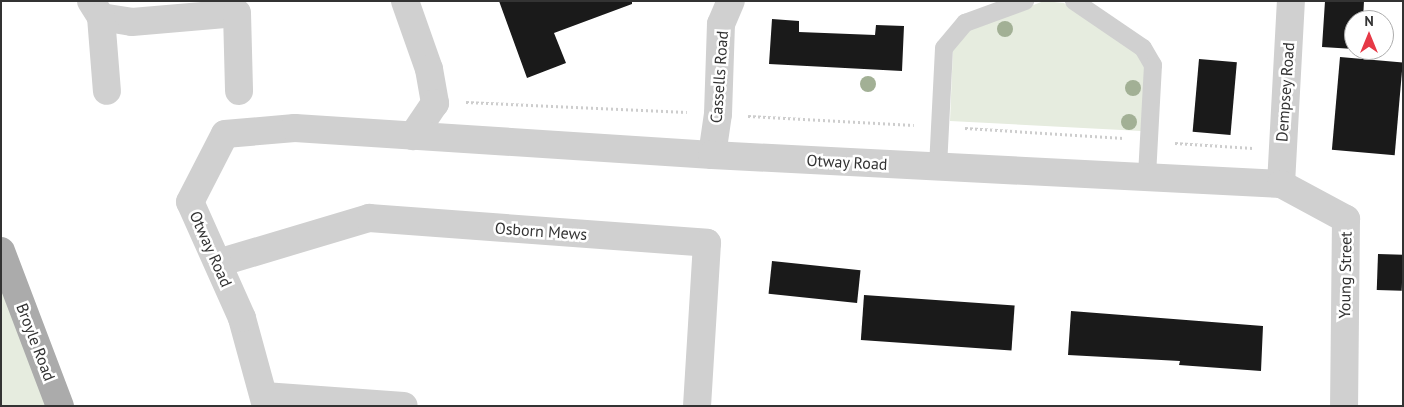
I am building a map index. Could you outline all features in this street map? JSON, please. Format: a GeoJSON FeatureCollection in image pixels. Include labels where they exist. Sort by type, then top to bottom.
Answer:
{"type":"FeatureCollection","features":[{"type":"Feature","properties":{"kind":"main road","name":"Broyle Road"},"geometry":{"type":"LineString","coordinates":[[1,251],[60,406]]}},
{"type":"Feature","properties":{"kind":"street"},"geometry":{"type":"LineString","coordinates":[[405,1],[429,69],[436,103],[413,136]]}},
{"type":"Feature","properties":{"kind":"street","name":"Cassells Road"},"geometry":{"type":"LineString","coordinates":[[712,155],[718,114],[722,24],[731,1]]}},
{"type":"Feature","properties":{"kind":"street","name":"Dempsey Road"},"geometry":{"type":"LineString","coordinates":[[1281,184],[1291,1]]}},
{"type":"Feature","properties":{"kind":"street"},"geometry":{"type":"LineString","coordinates":[[107,91],[96,9],[132,22],[237,13],[239,91]]}},
{"type":"Feature","properties":{"kind":"street","name":"Otway Road"},"geometry":{"type":"LineString","coordinates":[[265,401],[242,318],[190,202],[225,134],[295,128],[712,155],[1281,184]]}},
{"type":"Feature","properties":{"kind":"street","name":"Young Street"},"geometry":{"type":"LineString","coordinates":[[1281,184],[1346,219],[1344,406]]}},
{"type":"Feature","properties":{"kind":"street","name":"Osborn Mews"},"geometry":{"type":"LineString","coordinates":[[218,263],[368,218],[707,243],[697,406]]}},
{"type":"Feature","properties":{"kind":"street"},"geometry":{"type":"LineString","coordinates":[[265,401],[404,406]]}},
{"type":"Feature","properties":{"kind":"lane"},"geometry":{"type":"LineString","coordinates":[[938,167],[944,48],[966,23],[1025,1]]}},
{"type":"Feature","properties":{"kind":"lane"},"geometry":{"type":"LineString","coordinates":[[1074,1],[1143,48],[1153,65],[1147,177]]}},
{"type":"Feature","properties":{"kind":"path"},"geometry":{"type":"LineString","coordinates":[[436,103],[497,101],[1148,139],[1282,150]]}},
{"type":"Feature","properties":{"kind":"shaded area"},"geometry":{"type":"Polygon","coordinates":[[[1044,1],[1064,3],[1136,51],[1146,67],[1141,131],[950,121],[953,48],[969,29],[1044,1]]]}},
{"type":"Feature","properties":{"kind":"shaded area"},"geometry":{"type":"Polygon","coordinates":[[[1,282],[49,406],[1,406],[1,282]]]}},
{"type":"Feature","properties":{"kind":"building"},"geometry":{"type":"Polygon","coordinates":[[[499,1],[632,1],[632,4],[554,33],[566,63],[527,78],[499,1]]]}},
{"type":"Feature","properties":{"kind":"building"},"geometry":{"type":"Polygon","coordinates":[[[1325,1],[1364,1],[1364,10],[1344,10],[1344,48],[1322,47],[1325,1]]]}},
{"type":"Feature","properties":{"kind":"building"},"geometry":{"type":"Polygon","coordinates":[[[772,19],[799,21],[799,32],[875,35],[876,25],[904,26],[902,71],[769,64],[772,19]]]}},
{"type":"Feature","properties":{"kind":"building"},"geometry":{"type":"Polygon","coordinates":[[[1340,57],[1344,57],[1344,60],[1403,62],[1395,155],[1332,150],[1340,57]]]}},
{"type":"Feature","properties":{"kind":"building"},"geometry":{"type":"Polygon","coordinates":[[[1199,59],[1237,62],[1230,135],[1193,132],[1199,59]]]}},
{"type":"Feature","properties":{"kind":"building"},"geometry":{"type":"Polygon","coordinates":[[[1378,254],[1403,255],[1402,291],[1377,290],[1378,254]]]}},
{"type":"Feature","properties":{"kind":"building"},"geometry":{"type":"Polygon","coordinates":[[[772,261],[861,270],[857,303],[769,294],[772,261]]]}},
{"type":"Feature","properties":{"kind":"building"},"geometry":{"type":"Polygon","coordinates":[[[864,295],[1015,306],[1011,350],[861,340],[864,295]]]}},
{"type":"Feature","properties":{"kind":"building"},"geometry":{"type":"Polygon","coordinates":[[[1071,311],[1263,326],[1261,371],[1179,365],[1180,361],[1068,355],[1071,311]]]}}]}
